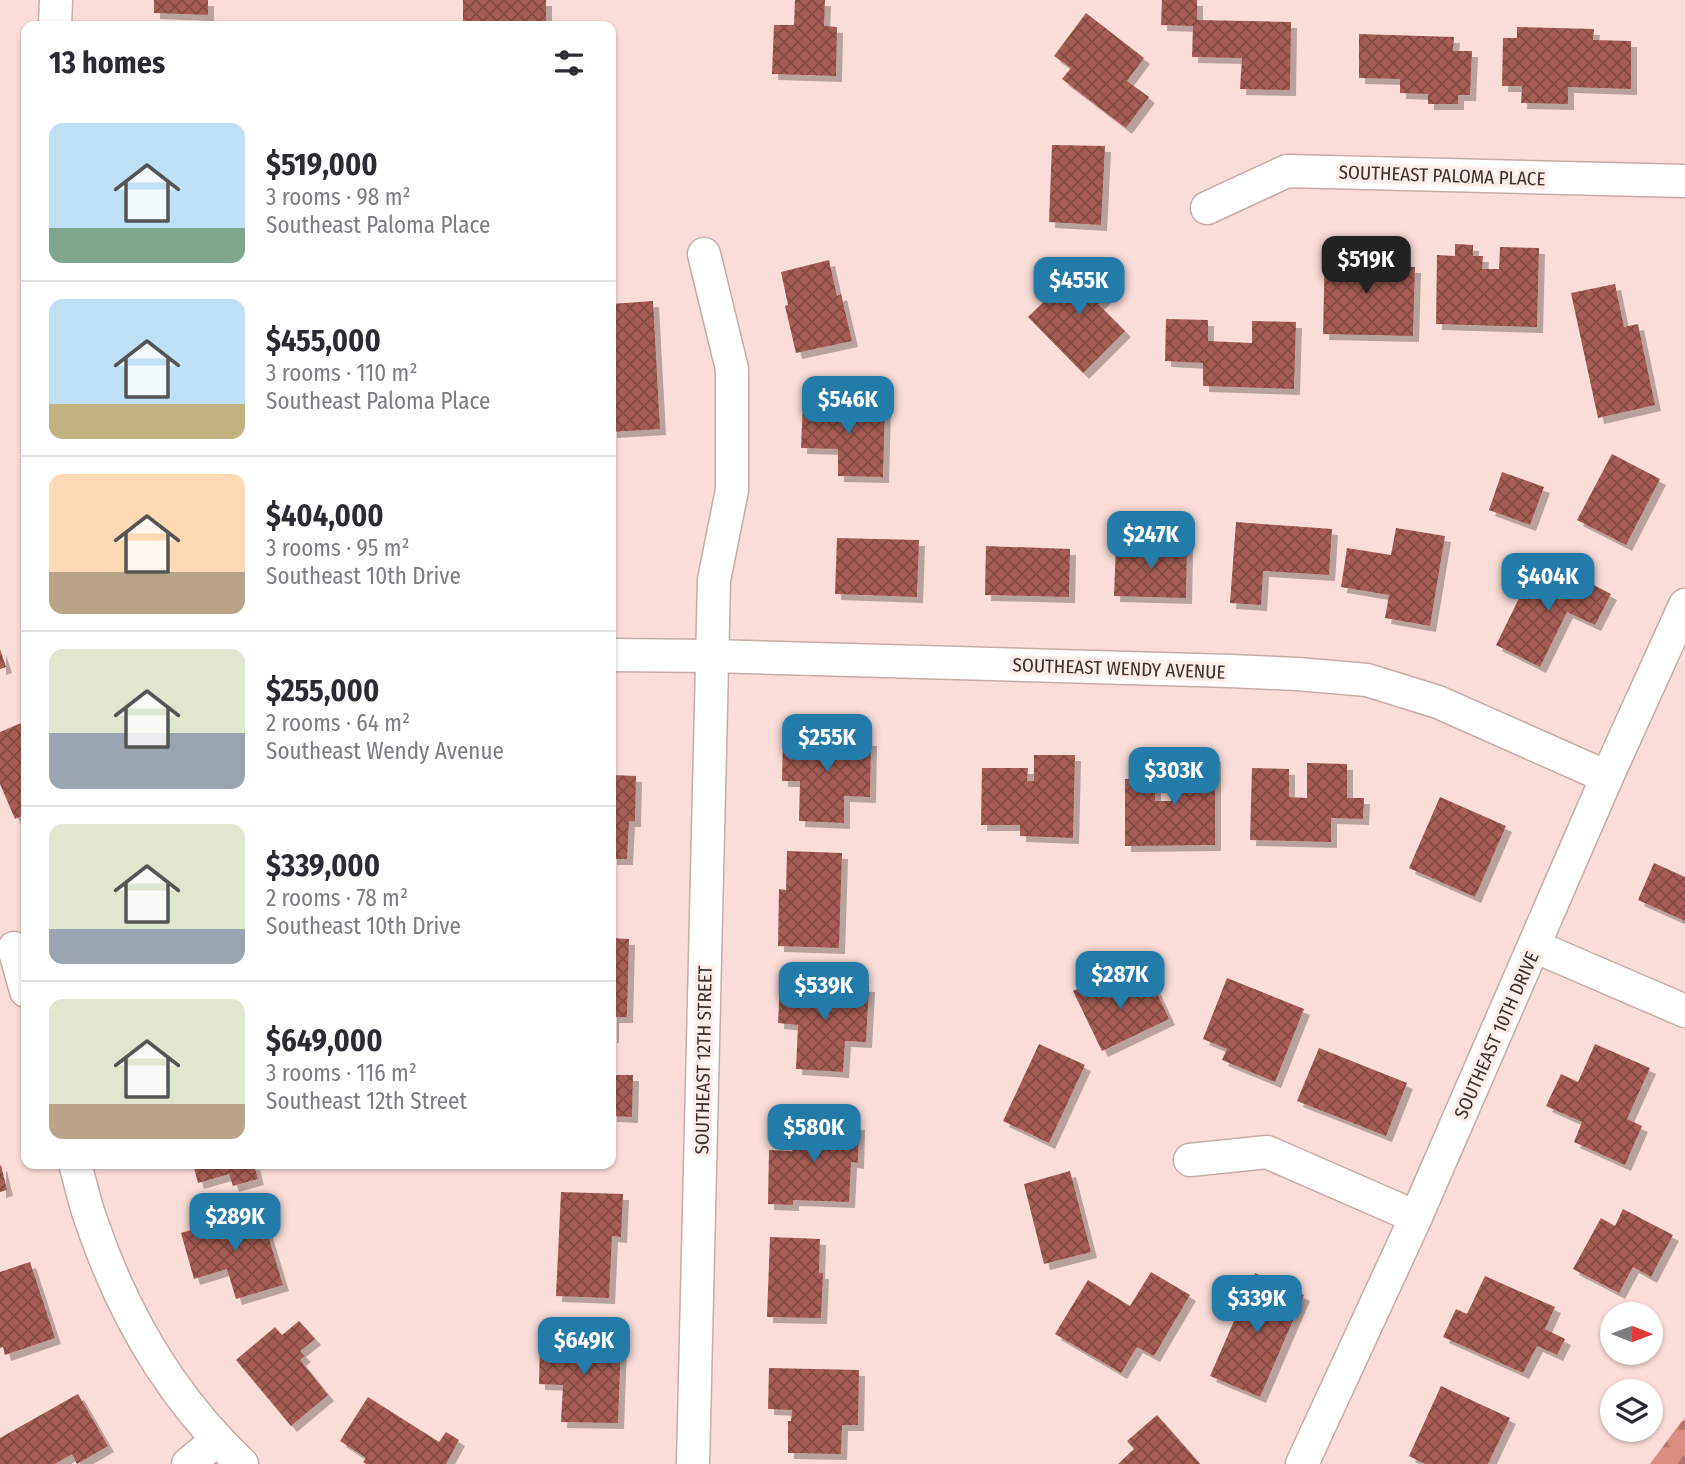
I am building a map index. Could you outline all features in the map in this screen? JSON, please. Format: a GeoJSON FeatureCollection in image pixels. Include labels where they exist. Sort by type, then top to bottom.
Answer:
{"type":"FeatureCollection","features":[{"type":"Feature","properties":{"kind":"street"},"geometry":{"type":"LineString","coordinates":[[55,21],[56,0]]}},
{"type":"Feature","properties":{"kind":"street","name":"SOUTHEAST PALOMA PLACE"},"geometry":{"type":"LineString","coordinates":[[1208,208],[1287,171],[1685,181]]}},
{"type":"Feature","properties":{"kind":"street","name":"SOUTHEAST 12TH STREET"},"geometry":{"type":"LineString","coordinates":[[693,1464],[714,580],[732,490],[732,369],[704,254]]}},
{"type":"Feature","properties":{"kind":"street","name":"SOUTHEAST 10TH DRIVE"},"geometry":{"type":"LineString","coordinates":[[1302,1464],[1416,1217],[1607,777],[1685,605]]}},
{"type":"Feature","properties":{"kind":"street","name":"SOUTHEAST WENDY AVENUE"},"geometry":{"type":"LineString","coordinates":[[616,655],[1230,671],[1367,680],[1438,702],[1607,777]]}},
{"type":"Feature","properties":{"kind":"street"},"geometry":{"type":"LineString","coordinates":[[1534,946],[1685,1011]]}},
{"type":"Feature","properties":{"kind":"street"},"geometry":{"type":"LineString","coordinates":[[13,947],[21,974]]}},
{"type":"Feature","properties":{"kind":"street"},"geometry":{"type":"LineString","coordinates":[[1190,1160],[1267,1152],[1416,1217]]}},
{"type":"Feature","properties":{"kind":"street"},"geometry":{"type":"LineString","coordinates":[[76,1169],[92,1225],[122,1300],[141,1335],[185,1402],[217,1440],[242,1464]]}},
{"type":"Feature","properties":{"kind":"street"},"geometry":{"type":"LineString","coordinates":[[188,1464],[217,1440]]}},
{"type":"Feature","properties":{"kind":"green space"},"geometry":{"type":"Polygon","coordinates":[[[1685,1419],[1685,1464],[1650,1464],[1681,1422],[1685,1419]]]}},
{"type":"Feature","properties":{"kind":"building"},"geometry":{"type":"Polygon","coordinates":[[[154,0],[208,0],[208,15],[154,13],[154,0]]]}},
{"type":"Feature","properties":{"kind":"building"},"geometry":{"type":"Polygon","coordinates":[[[463,0],[546,0],[546,21],[463,21],[463,0]]]}},
{"type":"Feature","properties":{"kind":"building"},"geometry":{"type":"Polygon","coordinates":[[[795,0],[825,0],[824,26],[837,27],[836,76],[772,74],[774,25],[794,25],[795,0]]]}},
{"type":"Feature","properties":{"kind":"building"},"geometry":{"type":"Polygon","coordinates":[[[1162,0],[1197,0],[1197,20],[1291,22],[1290,90],[1240,89],[1242,58],[1192,57],[1193,26],[1161,25],[1162,0]]]}},
{"type":"Feature","properties":{"kind":"building"},"geometry":{"type":"Polygon","coordinates":[[[1086,13],[1144,58],[1127,81],[1149,97],[1126,128],[1062,79],[1071,68],[1054,56],[1086,13]]]}},
{"type":"Feature","properties":{"kind":"building"},"geometry":{"type":"Polygon","coordinates":[[[1517,27],[1594,29],[1593,40],[1631,41],[1631,89],[1568,87],[1568,104],[1521,103],[1522,86],[1502,86],[1503,38],[1517,38],[1517,27]]]}},
{"type":"Feature","properties":{"kind":"building"},"geometry":{"type":"Polygon","coordinates":[[[1359,34],[1454,37],[1453,51],[1472,51],[1470,95],[1458,95],[1458,104],[1428,104],[1428,94],[1400,93],[1400,79],[1359,78],[1359,34]]]}},
{"type":"Feature","properties":{"kind":"building"},"geometry":{"type":"Polygon","coordinates":[[[1052,145],[1105,146],[1101,225],[1049,222],[1052,145]]]}},
{"type":"Feature","properties":{"kind":"building"},"geometry":{"type":"Polygon","coordinates":[[[1455,244],[1473,245],[1473,256],[1483,256],[1482,269],[1499,269],[1500,247],[1539,248],[1537,327],[1436,324],[1437,255],[1455,256],[1455,244]]]}},
{"type":"Feature","properties":{"kind":"building"},"geometry":{"type":"Polygon","coordinates":[[[1325,247],[1366,248],[1365,266],[1415,267],[1413,336],[1323,334],[1325,247]]]}},
{"type":"Feature","properties":{"kind":"building"},"geometry":{"type":"Polygon","coordinates":[[[829,260],[837,296],[841,294],[852,341],[796,353],[785,306],[788,305],[781,272],[829,260]]]}},
{"type":"Feature","properties":{"kind":"building"},"geometry":{"type":"Polygon","coordinates":[[[1087,260],[1115,287],[1098,304],[1125,331],[1083,373],[1028,317],[1087,260]]]}},
{"type":"Feature","properties":{"kind":"building"},"geometry":{"type":"Polygon","coordinates":[[[1615,284],[1624,327],[1638,324],[1655,405],[1598,418],[1571,293],[1615,284]]]}},
{"type":"Feature","properties":{"kind":"building"},"geometry":{"type":"Polygon","coordinates":[[[653,301],[660,429],[616,432],[616,304],[653,301]]]}},
{"type":"Feature","properties":{"kind":"building"},"geometry":{"type":"Polygon","coordinates":[[[1166,319],[1208,320],[1208,341],[1252,343],[1252,321],[1296,322],[1294,389],[1203,386],[1203,363],[1165,361],[1166,319]]]}},
{"type":"Feature","properties":{"kind":"building"},"geometry":{"type":"Polygon","coordinates":[[[803,403],[885,405],[883,477],[838,476],[838,449],[801,448],[803,403]]]}},
{"type":"Feature","properties":{"kind":"building"},"geometry":{"type":"Polygon","coordinates":[[[1612,454],[1660,479],[1626,545],[1577,520],[1612,454]]]}},
{"type":"Feature","properties":{"kind":"building"},"geometry":{"type":"Polygon","coordinates":[[[1502,472],[1544,487],[1530,525],[1489,510],[1502,472]]]}},
{"type":"Feature","properties":{"kind":"building"},"geometry":{"type":"Polygon","coordinates":[[[1236,522],[1332,529],[1329,575],[1263,571],[1261,605],[1230,603],[1236,522]]]}},
{"type":"Feature","properties":{"kind":"building"},"geometry":{"type":"Polygon","coordinates":[[[1396,528],[1445,536],[1430,626],[1385,618],[1389,595],[1341,587],[1347,548],[1391,555],[1396,528]]]}},
{"type":"Feature","properties":{"kind":"building"},"geometry":{"type":"Polygon","coordinates":[[[837,538],[919,540],[917,597],[835,594],[837,538]]]}},
{"type":"Feature","properties":{"kind":"building"},"geometry":{"type":"Polygon","coordinates":[[[1116,543],[1187,545],[1186,598],[1114,596],[1116,543]]]}},
{"type":"Feature","properties":{"kind":"building"},"geometry":{"type":"Polygon","coordinates":[[[986,546],[1070,549],[1069,597],[985,595],[986,546]]]}},
{"type":"Feature","properties":{"kind":"building"},"geometry":{"type":"Polygon","coordinates":[[[1536,564],[1579,586],[1582,579],[1611,594],[1595,625],[1567,612],[1540,667],[1496,645],[1536,564]]]}},
{"type":"Feature","properties":{"kind":"building"},"geometry":{"type":"Polygon","coordinates":[[[0,649],[6,667],[0,669],[0,649]]]}},
{"type":"Feature","properties":{"kind":"building"},"geometry":{"type":"Polygon","coordinates":[[[21,723],[21,816],[15,819],[0,784],[0,732],[21,723]]]}},
{"type":"Feature","properties":{"kind":"building"},"geometry":{"type":"Polygon","coordinates":[[[783,737],[871,740],[870,797],[844,796],[844,823],[799,821],[800,781],[782,781],[783,737]]]}},
{"type":"Feature","properties":{"kind":"building"},"geometry":{"type":"Polygon","coordinates":[[[1034,755],[1075,755],[1073,838],[1020,836],[1020,825],[981,825],[982,768],[1028,768],[1027,781],[1034,781],[1034,755]]]}},
{"type":"Feature","properties":{"kind":"building"},"geometry":{"type":"Polygon","coordinates":[[[1215,756],[1215,845],[1125,846],[1125,779],[1155,779],[1155,801],[1171,801],[1171,757],[1215,756]]]}},
{"type":"Feature","properties":{"kind":"building"},"geometry":{"type":"Polygon","coordinates":[[[1307,763],[1347,764],[1347,798],[1364,798],[1363,819],[1331,818],[1331,842],[1250,840],[1252,768],[1289,769],[1289,797],[1307,798],[1307,763]]]}},
{"type":"Feature","properties":{"kind":"building"},"geometry":{"type":"Polygon","coordinates":[[[616,775],[636,776],[635,821],[629,821],[627,859],[616,859],[616,775]]]}},
{"type":"Feature","properties":{"kind":"building"},"geometry":{"type":"Polygon","coordinates":[[[1440,797],[1506,826],[1475,897],[1409,868],[1440,797]]]}},
{"type":"Feature","properties":{"kind":"building"},"geometry":{"type":"Polygon","coordinates":[[[787,851],[842,853],[839,948],[778,946],[779,889],[786,890],[787,851]]]}},
{"type":"Feature","properties":{"kind":"building"},"geometry":{"type":"Polygon","coordinates":[[[1654,863],[1685,877],[1685,921],[1638,900],[1654,863]]]}},
{"type":"Feature","properties":{"kind":"building"},"geometry":{"type":"Polygon","coordinates":[[[616,938],[629,939],[627,1017],[616,1017],[616,938]]]}},
{"type":"Feature","properties":{"kind":"building"},"geometry":{"type":"Polygon","coordinates":[[[1100,978],[1109,998],[1150,978],[1169,1019],[1102,1051],[1073,991],[1100,978]]]}},
{"type":"Feature","properties":{"kind":"building"},"geometry":{"type":"Polygon","coordinates":[[[1227,978],[1304,1009],[1275,1082],[1222,1060],[1227,1049],[1203,1039],[1227,978]]]}},
{"type":"Feature","properties":{"kind":"building"},"geometry":{"type":"Polygon","coordinates":[[[780,983],[869,986],[866,1042],[845,1041],[843,1072],[796,1069],[798,1025],[778,1023],[780,983]]]}},
{"type":"Feature","properties":{"kind":"building"},"geometry":{"type":"Polygon","coordinates":[[[1039,1044],[1085,1065],[1049,1143],[1003,1121],[1039,1044]]]}},
{"type":"Feature","properties":{"kind":"building"},"geometry":{"type":"Polygon","coordinates":[[[1595,1044],[1650,1068],[1627,1119],[1642,1126],[1625,1165],[1574,1142],[1582,1122],[1546,1106],[1561,1074],[1578,1082],[1595,1044]]]}},
{"type":"Feature","properties":{"kind":"building"},"geometry":{"type":"Polygon","coordinates":[[[1319,1048],[1407,1083],[1386,1136],[1297,1101],[1319,1048]]]}},
{"type":"Feature","properties":{"kind":"building"},"geometry":{"type":"Polygon","coordinates":[[[616,1075],[633,1075],[632,1117],[616,1116],[616,1075]]]}},
{"type":"Feature","properties":{"kind":"building"},"geometry":{"type":"Polygon","coordinates":[[[793,1122],[859,1124],[858,1163],[851,1162],[849,1202],[793,1200],[793,1205],[768,1204],[769,1150],[792,1151],[793,1122]]]}},
{"type":"Feature","properties":{"kind":"building"},"geometry":{"type":"Polygon","coordinates":[[[0,1166],[7,1190],[0,1192],[0,1166]]]}},
{"type":"Feature","properties":{"kind":"building"},"geometry":{"type":"Polygon","coordinates":[[[194,1169],[255,1169],[258,1179],[233,1186],[229,1174],[198,1183],[194,1169]]]}},
{"type":"Feature","properties":{"kind":"building"},"geometry":{"type":"Polygon","coordinates":[[[1070,1171],[1091,1252],[1044,1264],[1024,1184],[1070,1171]]]}},
{"type":"Feature","properties":{"kind":"building"},"geometry":{"type":"Polygon","coordinates":[[[561,1192],[623,1194],[621,1237],[612,1236],[609,1298],[556,1296],[561,1192]]]}},
{"type":"Feature","properties":{"kind":"building"},"geometry":{"type":"Polygon","coordinates":[[[260,1209],[283,1285],[236,1299],[227,1269],[194,1279],[181,1233],[260,1209]]]}},
{"type":"Feature","properties":{"kind":"building"},"geometry":{"type":"Polygon","coordinates":[[[1623,1209],[1673,1235],[1651,1277],[1633,1267],[1619,1293],[1573,1269],[1601,1218],[1615,1226],[1623,1209]]]}},
{"type":"Feature","properties":{"kind":"building"},"geometry":{"type":"Polygon","coordinates":[[[770,1237],[820,1239],[819,1273],[823,1273],[821,1318],[767,1317],[770,1237]]]}},
{"type":"Feature","properties":{"kind":"building"},"geometry":{"type":"Polygon","coordinates":[[[30,1262],[55,1338],[5,1355],[3,1347],[0,1348],[0,1272],[30,1262]]]}},
{"type":"Feature","properties":{"kind":"building"},"geometry":{"type":"Polygon","coordinates":[[[1151,1272],[1190,1295],[1154,1356],[1137,1347],[1121,1373],[1055,1334],[1088,1280],[1130,1306],[1151,1272]]]}},
{"type":"Feature","properties":{"kind":"building"},"geometry":{"type":"Polygon","coordinates":[[[1255,1273],[1304,1295],[1260,1397],[1210,1376],[1255,1273]]]}},
{"type":"Feature","properties":{"kind":"building"},"geometry":{"type":"Polygon","coordinates":[[[1485,1276],[1555,1307],[1545,1329],[1565,1339],[1557,1355],[1537,1346],[1523,1373],[1443,1337],[1456,1309],[1467,1314],[1485,1276]]]}},
{"type":"Feature","properties":{"kind":"building"},"geometry":{"type":"Polygon","coordinates":[[[299,1321],[315,1339],[300,1351],[305,1356],[300,1360],[328,1395],[291,1426],[236,1360],[275,1327],[282,1335],[299,1321]]]}},
{"type":"Feature","properties":{"kind":"building"},"geometry":{"type":"Polygon","coordinates":[[[540,1338],[621,1341],[618,1423],[561,1422],[563,1385],[539,1384],[540,1338]]]}},
{"type":"Feature","properties":{"kind":"building"},"geometry":{"type":"Polygon","coordinates":[[[769,1368],[859,1370],[858,1425],[842,1425],[841,1454],[788,1453],[788,1421],[791,1421],[792,1410],[768,1409],[769,1368]]]}},
{"type":"Feature","properties":{"kind":"building"},"geometry":{"type":"Polygon","coordinates":[[[1441,1386],[1510,1418],[1488,1464],[1425,1464],[1409,1456],[1441,1386]]]}},
{"type":"Feature","properties":{"kind":"building"},"geometry":{"type":"Polygon","coordinates":[[[78,1394],[108,1446],[77,1464],[72,1454],[55,1464],[0,1464],[0,1438],[78,1394]]]}},
{"type":"Feature","properties":{"kind":"building"},"geometry":{"type":"Polygon","coordinates":[[[368,1397],[439,1442],[446,1432],[459,1440],[446,1464],[363,1462],[366,1458],[340,1441],[368,1397]]]}},
{"type":"Feature","properties":{"kind":"building"},"geometry":{"type":"Polygon","coordinates":[[[1157,1415],[1200,1464],[1118,1464],[1134,1449],[1127,1441],[1157,1415]]]}}]}
